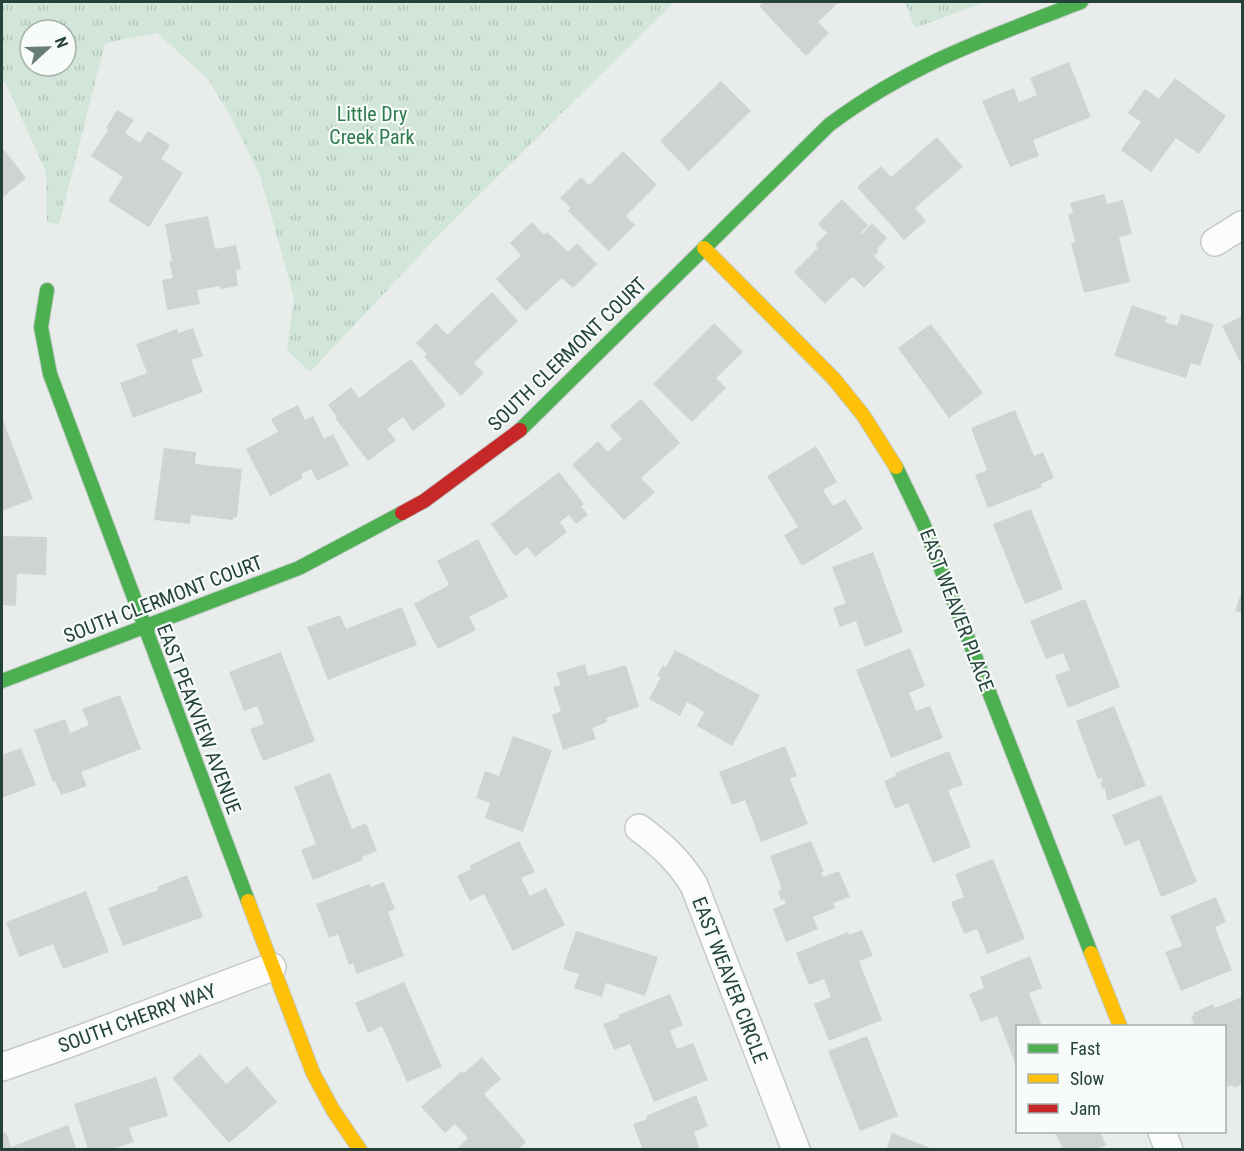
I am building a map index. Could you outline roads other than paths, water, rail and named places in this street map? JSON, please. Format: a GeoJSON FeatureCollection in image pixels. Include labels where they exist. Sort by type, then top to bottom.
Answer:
{"type":"FeatureCollection","features":[{"type":"Feature","properties":{"kind":"street","name":"SOUTH CLERMONT COURT"},"geometry":{"type":"LineString","coordinates":[[2,681],[299,568],[424,501],[518,432],[829,125],[856,103],[898,76],[949,53],[1081,2]]}},
{"type":"Feature","properties":{"kind":"street"},"geometry":{"type":"LineString","coordinates":[[1215,242],[1242,225]]}},
{"type":"Feature","properties":{"kind":"street","name":"EAST WEAVER PLACE"},"geometry":{"type":"LineString","coordinates":[[704,249],[834,379],[863,415],[894,462],[923,522],[1120,1025]]}},
{"type":"Feature","properties":{"kind":"street","name":"EAST PEAKVIEW AVENUE"},"geometry":{"type":"LineString","coordinates":[[47,290],[41,327],[50,374],[313,1073],[333,1110],[360,1149]]}},
{"type":"Feature","properties":{"kind":"street","name":"EAST WEAVER CIRCLE"},"geometry":{"type":"LineString","coordinates":[[639,828],[670,853],[682,866],[693,885],[796,1149]]}},
{"type":"Feature","properties":{"kind":"street","name":"SOUTH CHERRY WAY"},"geometry":{"type":"LineString","coordinates":[[2,1067],[272,967]]}},
{"type":"Feature","properties":{"kind":"street"},"geometry":{"type":"LineString","coordinates":[[1163,1133],[1169,1149]]}},
{"type":"Feature","properties":{"kind":"park label","name":"Little Dry Creek Park"},"geometry":{"type":"Point","coordinates":[372,126]}}]}
